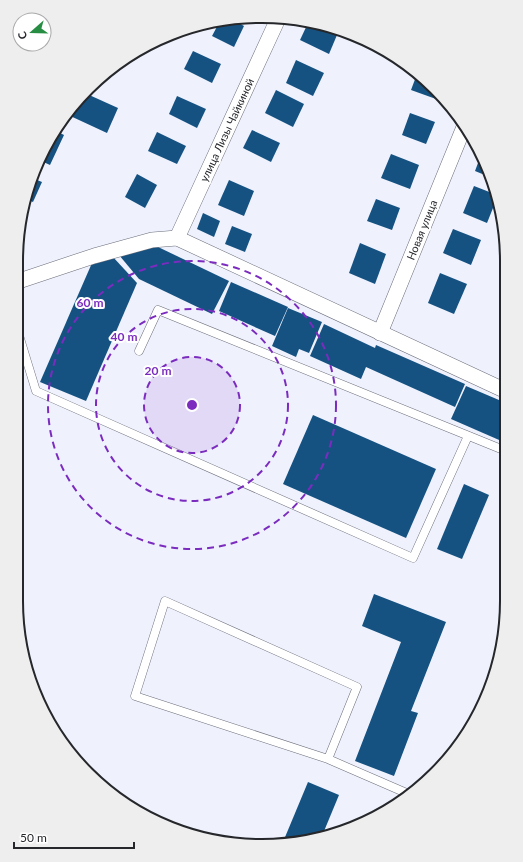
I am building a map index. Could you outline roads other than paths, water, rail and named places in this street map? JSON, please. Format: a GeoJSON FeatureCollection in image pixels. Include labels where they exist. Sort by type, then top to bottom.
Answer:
{"type":"FeatureCollection","features":[{"type":"Feature","properties":{"kind":"street","name":"улица Лизы Чайкиной"},"geometry":{"type":"LineString","coordinates":[[177,238],[276,24]]}},
{"type":"Feature","properties":{"kind":"street","name":"Новая улица"},"geometry":{"type":"LineString","coordinates":[[380,333],[462,132]]}},
{"type":"Feature","properties":{"kind":"street"},"geometry":{"type":"LineString","coordinates":[[23,282],[94,256],[152,240],[177,238],[500,388]]}},
{"type":"Feature","properties":{"kind":"lane"},"geometry":{"type":"LineString","coordinates":[[139,351],[158,310],[500,449]]}},
{"type":"Feature","properties":{"kind":"lane"},"geometry":{"type":"LineString","coordinates":[[23,348],[36,391],[413,558],[468,436]]}},
{"type":"Feature","properties":{"kind":"lane"},"geometry":{"type":"LineString","coordinates":[[328,759],[357,686],[165,601],[135,696],[328,759],[404,792]]}}]}
